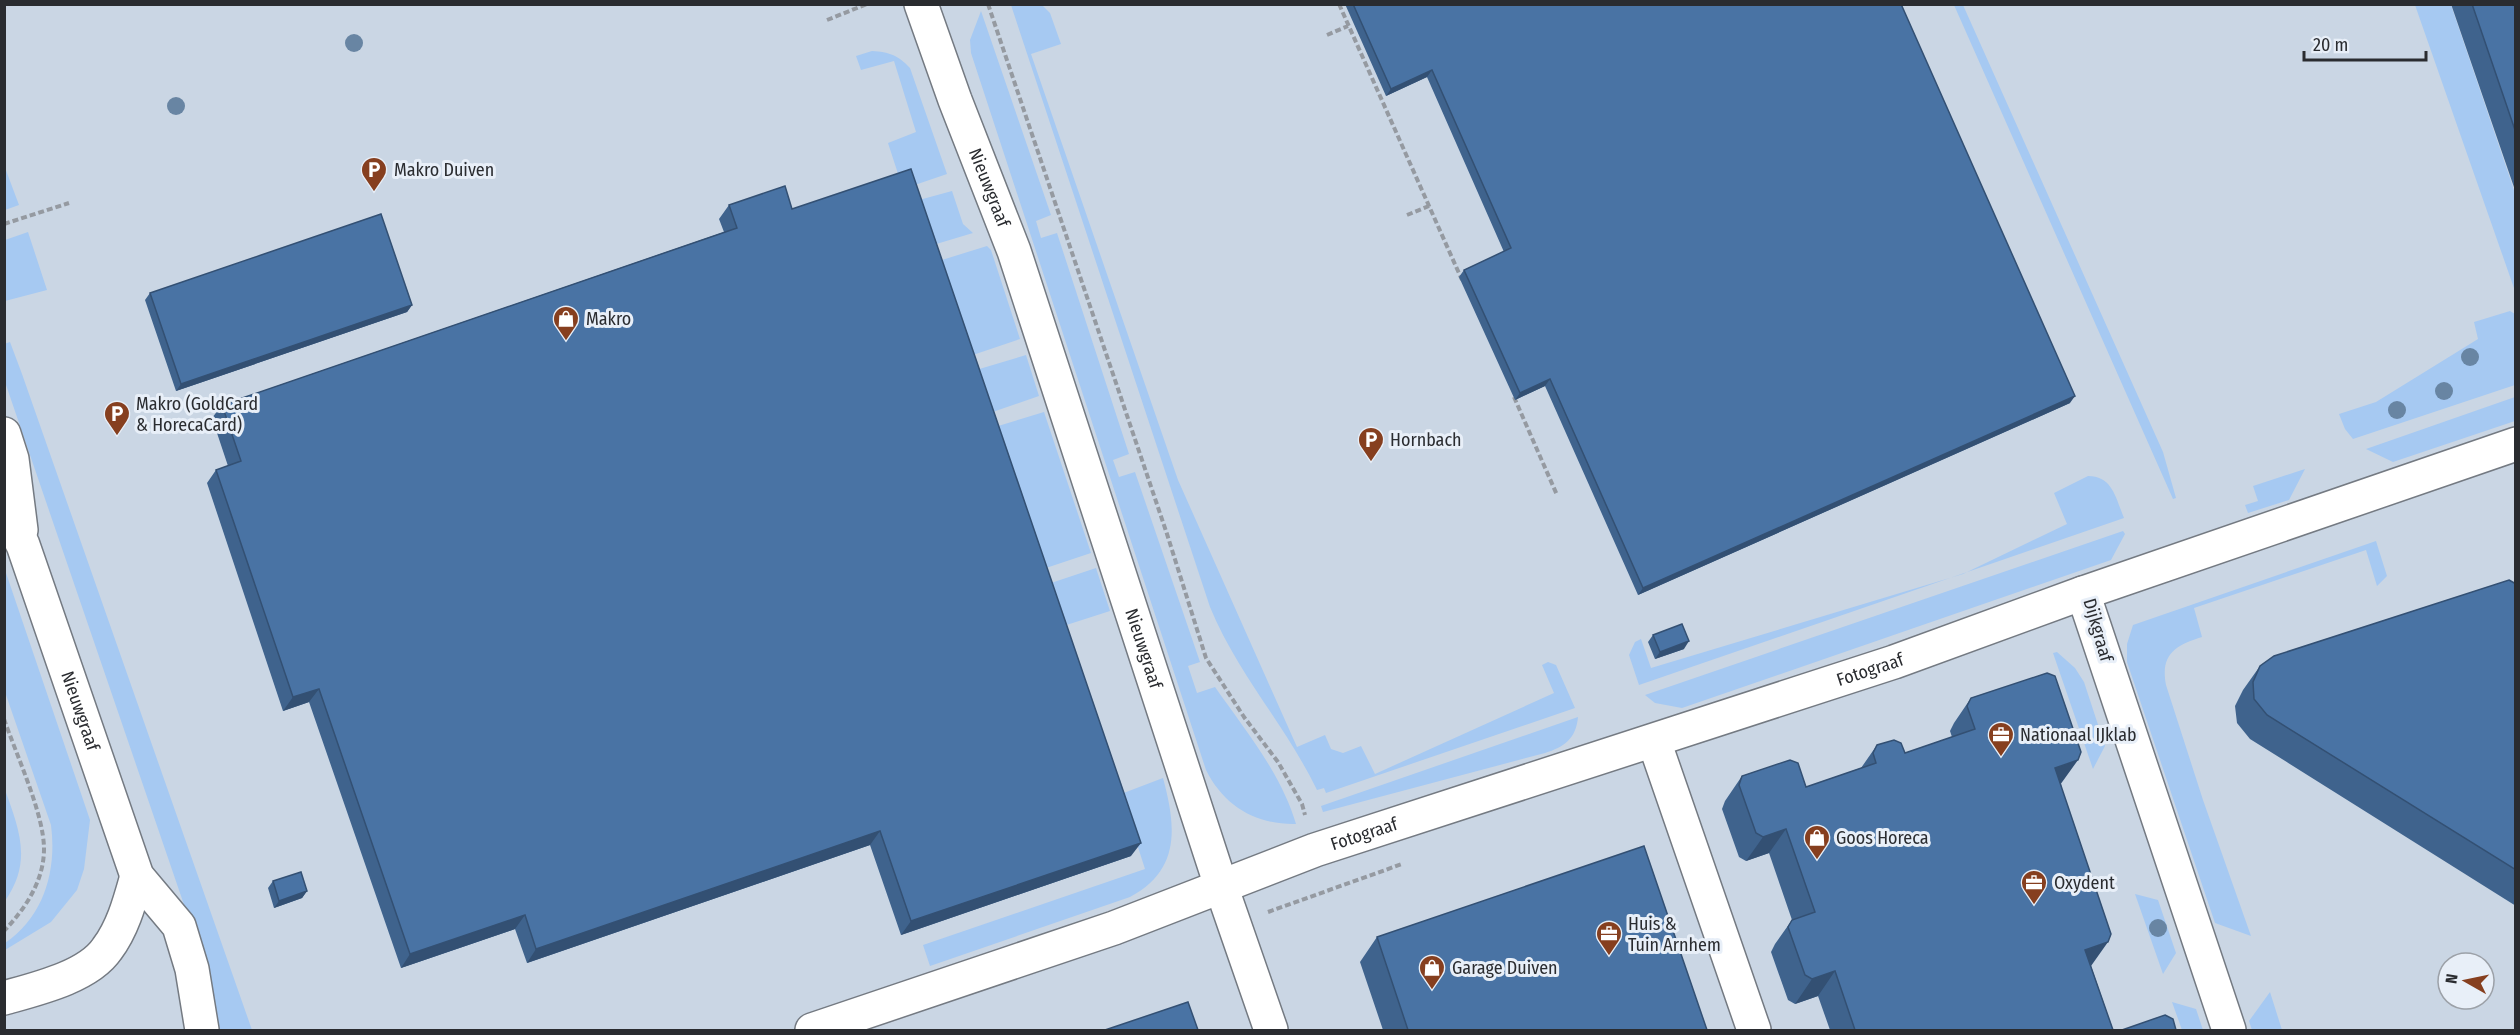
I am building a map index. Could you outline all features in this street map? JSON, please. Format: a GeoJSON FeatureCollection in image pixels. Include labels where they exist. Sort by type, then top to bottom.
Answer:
{"type":"FeatureCollection","features":[{"type":"Feature","properties":{"kind":"street","name":"Nieuwgraaf"},"geometry":{"type":"LineString","coordinates":[[921,4],[955,100],[1014,251],[1221,886]]}},
{"type":"Feature","properties":{"kind":"street","name":"Nieuwgraaf"},"geometry":{"type":"LineString","coordinates":[[4,434],[12,459],[23,545]]}},
{"type":"Feature","properties":{"kind":"street","name":"Dijkgraaf"},"geometry":{"type":"LineString","coordinates":[[2229,1030],[2083,593],[2516,444]]}},
{"type":"Feature","properties":{"kind":"street","name":"Nieuwgraaf"},"geometry":{"type":"LineString","coordinates":[[4,507],[23,545],[137,876],[179,926],[192,969],[202,1030]]}},
{"type":"Feature","properties":{"kind":"street","name":"Fotograaf"},"geometry":{"type":"LineString","coordinates":[[1221,886],[1315,850],[1893,662],[2083,593]]}},
{"type":"Feature","properties":{"kind":"street"},"geometry":{"type":"LineString","coordinates":[[1654,741],[1754,1030]]}},
{"type":"Feature","properties":{"kind":"street"},"geometry":{"type":"LineString","coordinates":[[4,998],[52,984],[90,965],[107,950],[127,910],[137,876]]}},
{"type":"Feature","properties":{"kind":"street"},"geometry":{"type":"LineString","coordinates":[[812,1030],[1114,928],[1221,886],[1271,1030]]}},
{"type":"Feature","properties":{"kind":"path"},"geometry":{"type":"LineString","coordinates":[[827,20],[867,4]]}},
{"type":"Feature","properties":{"kind":"path"},"geometry":{"type":"LineString","coordinates":[[988,4],[1167,534],[1206,658],[1244,717],[1278,762],[1302,804],[1328,890]]}},
{"type":"Feature","properties":{"kind":"path"},"geometry":{"type":"LineString","coordinates":[[1339,4],[1463,282]]}},
{"type":"Feature","properties":{"kind":"path"},"geometry":{"type":"LineString","coordinates":[[1327,36],[1348,25]]}},
{"type":"Feature","properties":{"kind":"path"},"geometry":{"type":"LineString","coordinates":[[4,224],[69,203]]}},
{"type":"Feature","properties":{"kind":"path"},"geometry":{"type":"LineString","coordinates":[[1407,216],[1429,206]]}},
{"type":"Feature","properties":{"kind":"path"},"geometry":{"type":"LineString","coordinates":[[1513,394],[1557,495]]}},
{"type":"Feature","properties":{"kind":"path"},"geometry":{"type":"LineString","coordinates":[[4,719],[40,822],[44,849],[35,889],[21,913],[4,931]]}},
{"type":"Feature","properties":{"kind":"shaded area"},"geometry":{"type":"Polygon","coordinates":[[[5,5],[2515,5],[2515,1030],[5,1030],[5,5]]]}},
{"type":"Feature","properties":{"kind":"shaded area"},"geometry":{"type":"Polygon","coordinates":[[[1011,5],[1042,5],[1050,13],[1061,44],[1031,54],[1178,480],[1297,747],[1325,735],[1331,749],[1343,753],[1361,746],[1375,774],[1554,693],[1542,665],[1548,662],[1556,665],[1575,708],[1326,793],[1324,788],[1317,790],[1305,766],[1234,654],[1210,607],[1011,5]]]}},
{"type":"Feature","properties":{"kind":"shaded area"},"geometry":{"type":"Polygon","coordinates":[[[1954,5],[1963,5],[2163,452],[2176,498],[2173,499],[1954,5]]]}},
{"type":"Feature","properties":{"kind":"shaded area"},"geometry":{"type":"Polygon","coordinates":[[[2415,5],[2451,5],[2515,193],[2515,291],[2415,5]]]}},
{"type":"Feature","properties":{"kind":"shaded area"},"geometry":{"type":"Polygon","coordinates":[[[981,11],[1051,215],[1036,221],[1041,238],[1057,233],[1129,454],[1113,460],[1119,477],[1135,472],[1200,662],[1188,666],[1197,693],[1215,687],[1272,770],[1296,824],[1268,821],[1243,811],[1222,794],[1206,770],[971,53],[970,40],[981,11]]]}},
{"type":"Feature","properties":{"kind":"shaded area"},"geometry":{"type":"Polygon","coordinates":[[[872,51],[893,55],[910,68],[947,174],[903,189],[888,143],[916,132],[894,61],[861,70],[856,56],[872,51]]]}},
{"type":"Feature","properties":{"kind":"shaded area"},"geometry":{"type":"Polygon","coordinates":[[[4,165],[19,205],[5,210],[4,210],[4,165]]]}},
{"type":"Feature","properties":{"kind":"shaded area"},"geometry":{"type":"Polygon","coordinates":[[[952,191],[963,224],[973,233],[923,248],[908,203],[952,191]]]}},
{"type":"Feature","properties":{"kind":"shaded area"},"geometry":{"type":"Polygon","coordinates":[[[28,232],[47,290],[5,301],[5,240],[28,232]]]}},
{"type":"Feature","properties":{"kind":"shaded area"},"geometry":{"type":"Polygon","coordinates":[[[987,246],[991,250],[1020,339],[961,359],[929,264],[987,246]]]}},
{"type":"Feature","properties":{"kind":"shaded area"},"geometry":{"type":"Polygon","coordinates":[[[2510,311],[2515,314],[2515,385],[2353,439],[2345,429],[2339,414],[2376,402],[2478,339],[2474,322],[2510,311]]]}},
{"type":"Feature","properties":{"kind":"shaded area"},"geometry":{"type":"Polygon","coordinates":[[[10,342],[252,1030],[215,1030],[205,966],[5,382],[4,344],[10,342]]]}},
{"type":"Feature","properties":{"kind":"shaded area"},"geometry":{"type":"Polygon","coordinates":[[[1026,355],[1039,396],[981,416],[966,373],[1026,355]]]}},
{"type":"Feature","properties":{"kind":"shaded area"},"geometry":{"type":"Polygon","coordinates":[[[2515,397],[2515,421],[2393,462],[2366,449],[2515,397]]]}},
{"type":"Feature","properties":{"kind":"shaded area"},"geometry":{"type":"Polygon","coordinates":[[[1044,412],[1091,553],[1034,572],[985,430],[1044,412]]]}},
{"type":"Feature","properties":{"kind":"shaded area"},"geometry":{"type":"Polygon","coordinates":[[[2305,469],[2289,500],[2248,513],[2245,505],[2258,501],[2253,486],[2305,469]]]}},
{"type":"Feature","properties":{"kind":"shaded area"},"geometry":{"type":"Polygon","coordinates":[[[2088,476],[2103,480],[2116,496],[2124,518],[1967,572],[2067,524],[2054,493],[2088,476]]]}},
{"type":"Feature","properties":{"kind":"shaded area"},"geometry":{"type":"Polygon","coordinates":[[[2123,531],[2125,534],[2111,560],[1682,708],[1655,703],[1645,695],[2123,531]]]}},
{"type":"Feature","properties":{"kind":"shaded area"},"geometry":{"type":"Polygon","coordinates":[[[2376,541],[2387,576],[2377,586],[2366,550],[2194,608],[2202,637],[2178,648],[2168,658],[2165,666],[2166,685],[2203,800],[2251,936],[2215,923],[2127,662],[2127,644],[2133,625],[2376,541]]]}},
{"type":"Feature","properties":{"kind":"shaded area"},"geometry":{"type":"Polygon","coordinates":[[[1096,568],[1110,611],[1054,629],[1039,587],[1096,568]]]}},
{"type":"Feature","properties":{"kind":"shaded area"},"geometry":{"type":"Polygon","coordinates":[[[5,570],[90,820],[84,869],[77,890],[51,922],[5,950],[5,943],[29,920],[45,891],[52,859],[52,842],[51,825],[5,692],[5,570]]]}},
{"type":"Feature","properties":{"kind":"shaded area"},"geometry":{"type":"Polygon","coordinates":[[[1950,578],[1639,685],[1629,655],[1635,642],[1641,639],[1651,668],[1950,578]]]}},
{"type":"Feature","properties":{"kind":"shaded area"},"geometry":{"type":"Polygon","coordinates":[[[2057,652],[2075,668],[2084,682],[2105,746],[2093,769],[2053,653],[2057,652]]]}},
{"type":"Feature","properties":{"kind":"shaded area"},"geometry":{"type":"Polygon","coordinates":[[[1578,717],[1572,736],[1552,751],[1323,812],[1321,806],[1578,717]]]}},
{"type":"Feature","properties":{"kind":"shaded area"},"geometry":{"type":"Polygon","coordinates":[[[1163,778],[1172,830],[1170,845],[1166,860],[1158,874],[1147,886],[1130,897],[930,966],[923,945],[1145,869],[1121,794],[1163,778]]]}},
{"type":"Feature","properties":{"kind":"shaded area"},"geometry":{"type":"Polygon","coordinates":[[[4,787],[21,845],[19,872],[5,901],[4,787]]]}},
{"type":"Feature","properties":{"kind":"shaded area"},"geometry":{"type":"Polygon","coordinates":[[[2135,894],[2158,900],[2176,953],[2163,974],[2135,894]]]}},
{"type":"Feature","properties":{"kind":"shaded area"},"geometry":{"type":"Polygon","coordinates":[[[2270,992],[2282,1030],[2252,1030],[2249,1021],[2270,992]]]}},
{"type":"Feature","properties":{"kind":"shaded area"},"geometry":{"type":"Polygon","coordinates":[[[2172,1002],[2196,1009],[2203,1030],[2182,1030],[2172,1002]]]}},
{"type":"Feature","properties":{"kind":"building"},"geometry":{"type":"Polygon","coordinates":[[[1353,4],[1901,4],[2075,396],[1643,588],[1550,379],[1520,393],[1464,270],[1511,248],[1432,70],[1391,89],[1353,4]]]}},
{"type":"Feature","properties":{"kind":"building"},"geometry":{"type":"Polygon","coordinates":[[[2472,4],[2516,4],[2516,133],[2472,4]]]}},
{"type":"Feature","properties":{"kind":"building"},"geometry":{"type":"Polygon","coordinates":[[[911,169],[1141,843],[911,921],[880,831],[536,949],[525,915],[410,954],[319,689],[293,697],[216,470],[241,461],[222,405],[737,228],[729,205],[785,186],[792,209],[911,169]]]}},
{"type":"Feature","properties":{"kind":"building"},"geometry":{"type":"Polygon","coordinates":[[[381,214],[412,305],[181,384],[150,293],[381,214]]]}},
{"type":"Feature","properties":{"kind":"building"},"geometry":{"type":"Polygon","coordinates":[[[2509,580],[2516,584],[2516,870],[2267,715],[2254,699],[2253,682],[2260,666],[2274,656],[2509,580]]]}},
{"type":"Feature","properties":{"kind":"building"},"geometry":{"type":"Polygon","coordinates":[[[1682,624],[1689,641],[1660,652],[1653,635],[1682,624]]]}},
{"type":"Feature","properties":{"kind":"building"},"geometry":{"type":"Polygon","coordinates":[[[2047,673],[2055,676],[2081,752],[2078,760],[2055,768],[2111,934],[2108,942],[2085,950],[2113,1030],[1855,1030],[1835,971],[1812,979],[1805,975],[1788,927],[1792,920],[1815,912],[1786,829],[1763,837],[1756,833],[1739,785],[1742,776],[1790,760],[1798,763],[1806,787],[1876,763],[1873,753],[1877,745],[1894,740],[1901,743],[1905,753],[1975,729],[1967,706],[1971,698],[2047,673]]]}},
{"type":"Feature","properties":{"kind":"building"},"geometry":{"type":"Polygon","coordinates":[[[1644,846],[1707,1030],[1408,1030],[1377,937],[1644,846]]]}},
{"type":"Feature","properties":{"kind":"building"},"geometry":{"type":"Polygon","coordinates":[[[301,872],[307,891],[279,901],[273,881],[301,872]]]}},
{"type":"Feature","properties":{"kind":"building"},"geometry":{"type":"Polygon","coordinates":[[[1188,1002],[1198,1030],[1105,1030],[1188,1002]]]}},
{"type":"Feature","properties":{"kind":"building"},"geometry":{"type":"Polygon","coordinates":[[[2165,1015],[2173,1019],[2176,1030],[2122,1030],[2165,1015]]]}},
{"type":"Feature","properties":{"kind":"place","name":"Makro Duiven"},"geometry":{"type":"Point","coordinates":[374,193]}},
{"type":"Feature","properties":{"kind":"place","name":"Makro"},"geometry":{"type":"Point","coordinates":[566,342]}},
{"type":"Feature","properties":{"kind":"place","name":"Makro (GoldCard & HorecaCard)"},"geometry":{"type":"Point","coordinates":[117,437]}},
{"type":"Feature","properties":{"kind":"place","name":"Hornbach"},"geometry":{"type":"Point","coordinates":[1371,463]}},
{"type":"Feature","properties":{"kind":"place","name":"Nationaal IJklab"},"geometry":{"type":"Point","coordinates":[2001,758]}},
{"type":"Feature","properties":{"kind":"place","name":"Goos Horeca"},"geometry":{"type":"Point","coordinates":[1817,861]}},
{"type":"Feature","properties":{"kind":"place","name":"Oxydent"},"geometry":{"type":"Point","coordinates":[2034,906]}},
{"type":"Feature","properties":{"kind":"place","name":"Huis & Tuin Arnhem"},"geometry":{"type":"Point","coordinates":[1609,957]}},
{"type":"Feature","properties":{"kind":"place","name":"Garage Duiven"},"geometry":{"type":"Point","coordinates":[1432,991]}}]}
